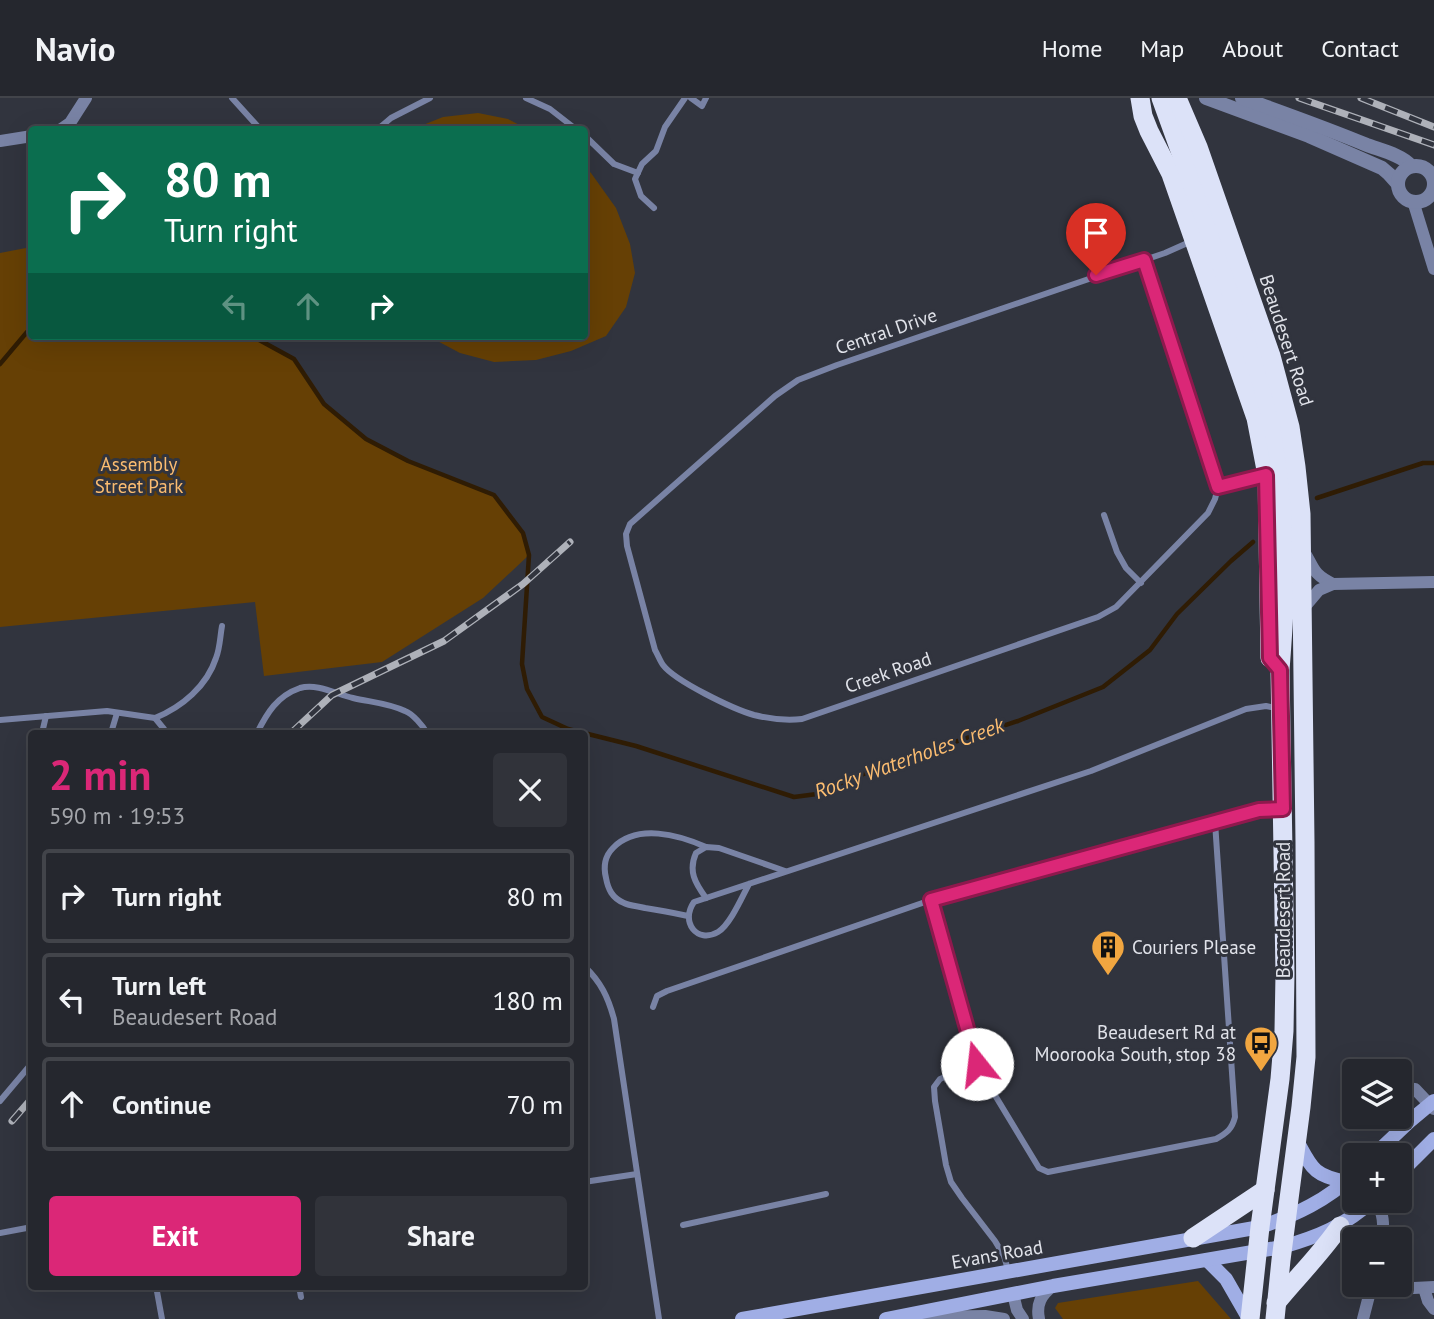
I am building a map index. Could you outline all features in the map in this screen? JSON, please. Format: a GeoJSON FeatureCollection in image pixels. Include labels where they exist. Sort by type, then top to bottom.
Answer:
{"type":"FeatureCollection","features":[{"type":"Feature","properties":{"kind":"highway"},"geometry":{"type":"LineString","coordinates":[[1125,98],[1141,125],[1149,131]]}},
{"type":"Feature","properties":{"kind":"highway"},"geometry":{"type":"LineString","coordinates":[[1140,98],[1143,116],[1171,174],[1256,418],[1266,475],[1270,658],[1280,670]]}},
{"type":"Feature","properties":{"kind":"highway"},"geometry":{"type":"LineString","coordinates":[[1153,98],[1198,229],[1199,233],[1194,240]]}},
{"type":"Feature","properties":{"kind":"highway","name":"Beaudesert Road"},"geometry":{"type":"LineString","coordinates":[[1161,98],[1259,373],[1296,542],[1284,612],[1280,670],[1284,1031],[1250,1319]]}},
{"type":"Feature","properties":{"kind":"highway","name":"Beaudesert Road"},"geometry":{"type":"LineString","coordinates":[[1177,98],[1198,147],[1277,379],[1296,467],[1296,542],[1303,609],[1306,1034],[1302,1093],[1275,1311]]}},
{"type":"Feature","properties":{"kind":"highway"},"geometry":{"type":"LineString","coordinates":[[1193,1238],[1265,1190]]}},
{"type":"Feature","properties":{"kind":"highway"},"geometry":{"type":"LineString","coordinates":[[1275,1311],[1296,1278],[1327,1245],[1340,1226]]}},
{"type":"Feature","properties":{"kind":"main road"},"geometry":{"type":"LineString","coordinates":[[1388,1143],[1432,1105]]}},
{"type":"Feature","properties":{"kind":"main road"},"geometry":{"type":"LineString","coordinates":[[1296,1139],[1316,1171],[1324,1176],[1342,1177]]}},
{"type":"Feature","properties":{"kind":"main road"},"geometry":{"type":"LineString","coordinates":[[1412,1161],[1434,1139]]}},
{"type":"Feature","properties":{"kind":"main road","name":"Evans Road"},"geometry":{"type":"LineString","coordinates":[[742,1319],[1260,1227],[1314,1204],[1342,1184]]}},
{"type":"Feature","properties":{"kind":"main road"},"geometry":{"type":"LineString","coordinates":[[891,1318],[1053,1286],[1256,1253],[1311,1239],[1340,1226],[1359,1213]]}},
{"type":"Feature","properties":{"kind":"main road"},"geometry":{"type":"LineString","coordinates":[[1207,1260],[1226,1279],[1250,1319]]}},
{"type":"Feature","properties":{"kind":"main road"},"geometry":{"type":"LineString","coordinates":[[1009,1272],[1013,1294]]}},
{"type":"Feature","properties":{"kind":"street"},"geometry":{"type":"LineString","coordinates":[[65,126],[70,123],[86,98]]}},
{"type":"Feature","properties":{"kind":"street"},"geometry":{"type":"LineString","coordinates":[[1206,98],[1309,136],[1382,168],[1398,184],[1401,193],[1408,200],[1418,201],[1431,193],[1434,183],[1426,169],[1411,166],[1393,155],[1242,98]]}},
{"type":"Feature","properties":{"kind":"street"},"geometry":{"type":"LineString","coordinates":[[0,141],[28,137]]}},
{"type":"Feature","properties":{"kind":"street"},"geometry":{"type":"LineString","coordinates":[[1398,184],[1401,173],[1411,166]]}},
{"type":"Feature","properties":{"kind":"street"},"geometry":{"type":"LineString","coordinates":[[1413,201],[1434,269]]}},
{"type":"Feature","properties":{"kind":"street"},"geometry":{"type":"LineString","coordinates":[[1296,542],[1316,573],[1333,584]]}},
{"type":"Feature","properties":{"kind":"street"},"geometry":{"type":"LineString","coordinates":[[1303,609],[1319,590],[1333,584],[1434,582]]}},
{"type":"Feature","properties":{"kind":"street"},"geometry":{"type":"LineString","coordinates":[[1412,1089],[1432,1105]]}},
{"type":"Feature","properties":{"kind":"street"},"geometry":{"type":"LineString","coordinates":[[1039,1319],[1039,1302],[1053,1286]]}},
{"type":"Feature","properties":{"kind":"street"},"geometry":{"type":"LineString","coordinates":[[1429,1287],[1428,1301],[1434,1309]]}},
{"type":"Feature","properties":{"kind":"street"},"geometry":{"type":"LineString","coordinates":[[1013,1294],[1017,1310],[1023,1319]]}},
{"type":"Feature","properties":{"kind":"street"},"geometry":{"type":"LineString","coordinates":[[1363,1319],[1369,1297]]}},
{"type":"Feature","properties":{"kind":"street"},"geometry":{"type":"LineString","coordinates":[[891,1318],[985,1316],[1004,1319]]}},
{"type":"Feature","properties":{"kind":"lane"},"geometry":{"type":"LineString","coordinates":[[232,98],[257,126]]}},
{"type":"Feature","properties":{"kind":"lane"},"geometry":{"type":"LineString","coordinates":[[382,126],[391,118],[430,98]]}},
{"type":"Feature","properties":{"kind":"lane"},"geometry":{"type":"LineString","coordinates":[[526,98],[550,109],[572,126]]}},
{"type":"Feature","properties":{"kind":"lane"},"geometry":{"type":"LineString","coordinates":[[654,208],[641,196],[635,180],[642,164],[656,151],[665,127],[685,98]]}},
{"type":"Feature","properties":{"kind":"lane"},"geometry":{"type":"LineString","coordinates":[[691,98],[702,106],[706,98]]}},
{"type":"Feature","properties":{"kind":"lane"},"geometry":{"type":"LineString","coordinates":[[588,139],[614,164],[638,173]]}},
{"type":"Feature","properties":{"kind":"lane","name":"Central Drive"},"geometry":{"type":"LineString","coordinates":[[630,524],[775,396],[799,380],[1144,260],[1194,240]]}},
{"type":"Feature","properties":{"kind":"lane"},"geometry":{"type":"LineString","coordinates":[[1144,260],[1218,487],[1266,475]]}},
{"type":"Feature","properties":{"kind":"lane","name":"Creek Road"},"geometry":{"type":"LineString","coordinates":[[630,524],[626,534],[626,546],[655,650],[663,666],[681,680],[751,714],[788,720],[802,719],[1098,617],[1116,607],[1208,513],[1218,487]]}},
{"type":"Feature","properties":{"kind":"lane"},"geometry":{"type":"LineString","coordinates":[[1104,515],[1116,552],[1126,568],[1141,583]]}},
{"type":"Feature","properties":{"kind":"lane"},"geometry":{"type":"LineString","coordinates":[[0,720],[107,711],[155,719],[188,698],[205,681],[218,655],[222,626]]}},
{"type":"Feature","properties":{"kind":"lane"},"geometry":{"type":"LineString","coordinates":[[259,730],[268,712],[284,695],[303,687],[320,688],[408,712],[424,730]]}},
{"type":"Feature","properties":{"kind":"lane"},"geometry":{"type":"LineString","coordinates":[[749,884],[719,931],[701,934],[692,929],[688,916],[694,902],[1091,771],[1246,709],[1266,706],[1281,709]]}},
{"type":"Feature","properties":{"kind":"lane"},"geometry":{"type":"LineString","coordinates":[[112,730],[117,713]]}},
{"type":"Feature","properties":{"kind":"lane"},"geometry":{"type":"LineString","coordinates":[[43,730],[46,716]]}},
{"type":"Feature","properties":{"kind":"lane"},"geometry":{"type":"LineString","coordinates":[[155,719],[163,730]]}},
{"type":"Feature","properties":{"kind":"lane"},"geometry":{"type":"LineString","coordinates":[[653,1007],[657,996],[667,991],[931,900],[1259,810],[1283,809]]}},
{"type":"Feature","properties":{"kind":"lane"},"geometry":{"type":"LineString","coordinates":[[931,900],[977,1064],[1039,1168],[1048,1172],[1216,1139],[1229,1132],[1236,1117],[1214,822]]}},
{"type":"Feature","properties":{"kind":"lane"},"geometry":{"type":"LineString","coordinates":[[688,916],[624,904],[611,895],[604,871],[605,859],[611,850],[621,841],[635,835],[660,834],[686,838],[786,872]]}},
{"type":"Feature","properties":{"kind":"lane"},"geometry":{"type":"LineString","coordinates":[[706,847],[696,853],[692,868],[694,881],[706,898]]}},
{"type":"Feature","properties":{"kind":"lane"},"geometry":{"type":"LineString","coordinates":[[588,970],[608,997],[611,1008],[659,1319]]}},
{"type":"Feature","properties":{"kind":"lane"},"geometry":{"type":"LineString","coordinates":[[977,1064],[940,1079],[934,1087],[935,1101],[951,1182],[995,1241],[1009,1272]]}},
{"type":"Feature","properties":{"kind":"lane"},"geometry":{"type":"LineString","coordinates":[[0,1101],[28,1068]]}},
{"type":"Feature","properties":{"kind":"lane"},"geometry":{"type":"LineString","coordinates":[[588,1181],[638,1174]]}},
{"type":"Feature","properties":{"kind":"lane"},"geometry":{"type":"LineString","coordinates":[[683,1225],[826,1194]]}},
{"type":"Feature","properties":{"kind":"lane"},"geometry":{"type":"LineString","coordinates":[[0,1233],[28,1228]]}},
{"type":"Feature","properties":{"kind":"lane"},"geometry":{"type":"LineString","coordinates":[[157,1290],[162,1319]]}},
{"type":"Feature","properties":{"kind":"lane"},"geometry":{"type":"LineString","coordinates":[[300,1290],[301,1297]]}},
{"type":"Feature","properties":{"kind":"green space"},"geometry":{"type":"Polygon","coordinates":[[[478,113],[508,119],[521,126],[420,126],[443,117],[478,113]]]}},
{"type":"Feature","properties":{"kind":"green space"},"geometry":{"type":"Polygon","coordinates":[[[588,170],[616,208],[630,244],[635,273],[626,307],[606,336],[571,351],[536,360],[494,362],[460,353],[436,340],[588,340],[588,170]]]}},
{"type":"Feature","properties":{"kind":"green space","name":"Assembly Street Park"},"geometry":{"type":"Polygon","coordinates":[[[28,248],[28,340],[259,340],[294,359],[324,404],[366,439],[408,461],[494,495],[523,533],[529,555],[483,598],[382,662],[264,676],[255,602],[0,627],[0,253],[28,248]]]}},
{"type":"Feature","properties":{"kind":"green space"},"geometry":{"type":"Polygon","coordinates":[[[1198,1281],[1231,1319],[1063,1319],[1055,1308],[1058,1303],[1198,1281]]]}},
{"type":"Feature","properties":{"kind":"waterway","name":"Rocky Waterholes Creek"},"geometry":{"type":"LineString","coordinates":[[0,364],[28,331]]}},
{"type":"Feature","properties":{"kind":"waterway","name":"Rocky Waterholes Creek"},"geometry":{"type":"LineString","coordinates":[[259,340],[294,359],[324,404],[366,439],[408,461],[494,495],[523,533],[529,555],[522,664],[527,689],[542,717],[572,730]]}},
{"type":"Feature","properties":{"kind":"waterway"},"geometry":{"type":"LineString","coordinates":[[1317,498],[1423,463],[1434,463]]}},
{"type":"Feature","properties":{"kind":"waterway","name":"Rocky Waterholes Creek"},"geometry":{"type":"LineString","coordinates":[[588,734],[636,746],[794,797],[817,794],[880,767],[1018,721],[1103,687],[1150,650],[1177,614],[1253,542]]}},
{"type":"Feature","properties":{"kind":"railway"},"geometry":{"type":"LineString","coordinates":[[1299,98],[1434,145]]}},
{"type":"Feature","properties":{"kind":"railway"},"geometry":{"type":"LineString","coordinates":[[1361,98],[1434,127]]}},
{"type":"Feature","properties":{"kind":"railway"},"geometry":{"type":"LineString","coordinates":[[294,730],[332,695],[444,641],[523,584],[570,542]]}},
{"type":"Feature","properties":{"kind":"railway"},"geometry":{"type":"LineString","coordinates":[[12,1121],[28,1103]]}},
{"type":"Feature","properties":{"kind":"place","name":"Couriers Please"},"geometry":{"type":"Point","coordinates":[1108,977]}},
{"type":"Feature","properties":{"kind":"place","name":"Beaudesert Rd at Moorooka South, stop 38"},"geometry":{"type":"Point","coordinates":[1261,1073]}},
{"type":"Feature","properties":{"kind":"route"},"geometry":{"type":"LineString","coordinates":[[977,1064],[931,900],[1259,810],[1283,809],[1280,670],[1270,658],[1266,475],[1218,487],[1144,260],[1096,275]]}}]}
